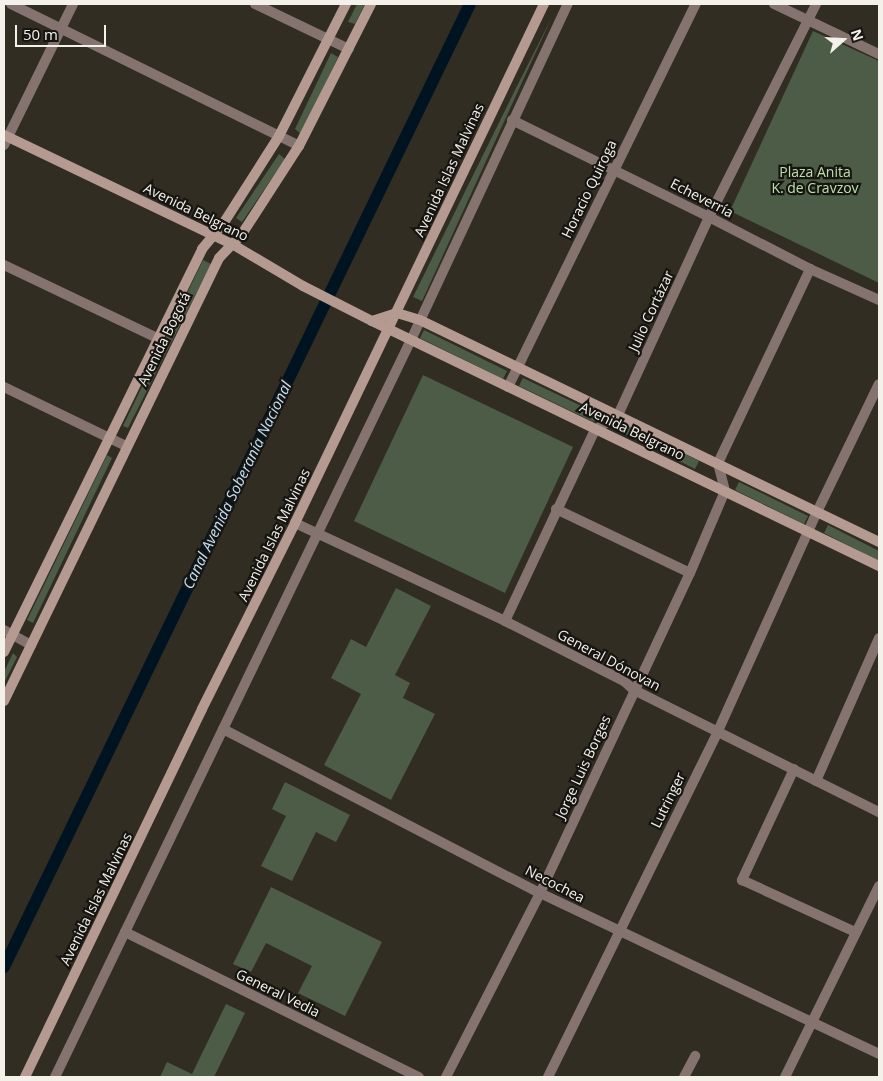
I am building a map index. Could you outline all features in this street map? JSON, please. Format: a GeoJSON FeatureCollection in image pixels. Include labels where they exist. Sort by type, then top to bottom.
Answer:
{"type":"FeatureCollection","features":[{"type":"Feature","properties":{"kind":"main road","name":"Avenida Bogotá"},"geometry":{"type":"LineString","coordinates":[[4,652],[8,632],[159,339],[202,249],[213,236],[279,136],[346,4]]}},
{"type":"Feature","properties":{"kind":"main road","name":"Avenida Bogotá"},"geometry":{"type":"LineString","coordinates":[[4,701],[126,446],[219,258],[242,234],[299,146],[371,4]]}},
{"type":"Feature","properties":{"kind":"main road","name":"Avenida Islas Malvinas"},"geometry":{"type":"LineString","coordinates":[[26,1077],[202,709],[296,523],[544,4]]}},
{"type":"Feature","properties":{"kind":"main road"},"geometry":{"type":"LineString","coordinates":[[532,28],[551,4]]}},
{"type":"Feature","properties":{"kind":"main road","name":"Avenida Belgrano"},"geometry":{"type":"LineString","coordinates":[[5,139],[232,244],[303,286],[372,321],[725,491],[809,534],[879,566]]}},
{"type":"Feature","properties":{"kind":"main road"},"geometry":{"type":"LineString","coordinates":[[372,321],[397,313]]}},
{"type":"Feature","properties":{"kind":"main road","name":"Avenida Belgrano"},"geometry":{"type":"LineString","coordinates":[[397,313],[420,320],[879,542]]}},
{"type":"Feature","properties":{"kind":"street"},"geometry":{"type":"LineString","coordinates":[[11,4],[299,146]]}},
{"type":"Feature","properties":{"kind":"street"},"geometry":{"type":"LineString","coordinates":[[5,139],[73,4]]}},
{"type":"Feature","properties":{"kind":"street"},"geometry":{"type":"LineString","coordinates":[[255,4],[349,49]]}},
{"type":"Feature","properties":{"kind":"street"},"geometry":{"type":"LineString","coordinates":[[55,1077],[411,340],[512,120],[568,4]]}},
{"type":"Feature","properties":{"kind":"street","name":"Horacio Quiroga"},"geometry":{"type":"LineString","coordinates":[[508,387],[696,4]]}},
{"type":"Feature","properties":{"kind":"street"},"geometry":{"type":"LineString","coordinates":[[774,4],[879,54]]}},
{"type":"Feature","properties":{"kind":"street","name":"Julio Cortázar"},"geometry":{"type":"LineString","coordinates":[[618,415],[709,217],[816,4]]}},
{"type":"Feature","properties":{"kind":"street","name":"Echeverría"},"geometry":{"type":"LineString","coordinates":[[512,120],[810,269],[879,300]]}},
{"type":"Feature","properties":{"kind":"street"},"geometry":{"type":"LineString","coordinates":[[4,265],[159,339]]}},
{"type":"Feature","properties":{"kind":"street"},"geometry":{"type":"LineString","coordinates":[[725,491],[718,463],[810,269]]}},
{"type":"Feature","properties":{"kind":"street"},"geometry":{"type":"LineString","coordinates":[[809,534],[817,512],[879,384]]}},
{"type":"Feature","properties":{"kind":"street"},"geometry":{"type":"LineString","coordinates":[[4,387],[126,446]]}},
{"type":"Feature","properties":{"kind":"street"},"geometry":{"type":"LineString","coordinates":[[505,621],[556,509],[595,430],[618,415]]}},
{"type":"Feature","properties":{"kind":"street","name":"Jorge Luis Borges"},"geometry":{"type":"LineString","coordinates":[[446,1077],[540,893],[690,573],[725,491]]}},
{"type":"Feature","properties":{"kind":"street"},"geometry":{"type":"LineString","coordinates":[[556,509],[690,573]]}},
{"type":"Feature","properties":{"kind":"street","name":"General Dónovan"},"geometry":{"type":"LineString","coordinates":[[296,523],[505,621],[624,681],[634,690],[879,812]]}},
{"type":"Feature","properties":{"kind":"street","name":"Lutringer"},"geometry":{"type":"LineString","coordinates":[[548,1077],[718,731],[809,534]]}},
{"type":"Feature","properties":{"kind":"street"},"geometry":{"type":"LineString","coordinates":[[8,632],[31,645]]}},
{"type":"Feature","properties":{"kind":"street"},"geometry":{"type":"LineString","coordinates":[[816,781],[879,638]]}},
{"type":"Feature","properties":{"kind":"street","name":"Necochea"},"geometry":{"type":"LineString","coordinates":[[223,729],[540,893],[879,1054]]}},
{"type":"Feature","properties":{"kind":"street"},"geometry":{"type":"LineString","coordinates":[[794,769],[742,880],[855,932]]}},
{"type":"Feature","properties":{"kind":"street"},"geometry":{"type":"LineString","coordinates":[[785,1077],[879,886]]}},
{"type":"Feature","properties":{"kind":"street","name":"General Vedia"},"geometry":{"type":"LineString","coordinates":[[125,932],[418,1077]]}},
{"type":"Feature","properties":{"kind":"street"},"geometry":{"type":"LineString","coordinates":[[684,1077],[695,1056]]}},
{"type":"Feature","properties":{"kind":"green space"},"geometry":{"type":"Polygon","coordinates":[[[357,4],[365,4],[355,24],[348,22],[357,4]]]}},
{"type":"Feature","properties":{"kind":"green space"},"geometry":{"type":"Polygon","coordinates":[[[552,17],[422,301],[413,297],[515,90],[552,17]]]}},
{"type":"Feature","properties":{"kind":"green space","name":"Plaza Anita K. de Cravzov"},"geometry":{"type":"Polygon","coordinates":[[[813,31],[879,61],[879,283],[730,211],[813,31]]]}},
{"type":"Feature","properties":{"kind":"green space"},"geometry":{"type":"Polygon","coordinates":[[[331,53],[338,57],[301,134],[295,129],[331,53]]]}},
{"type":"Feature","properties":{"kind":"green space"},"geometry":{"type":"Polygon","coordinates":[[[279,154],[285,159],[242,222],[236,218],[279,154]]]}},
{"type":"Feature","properties":{"kind":"green space"},"geometry":{"type":"Polygon","coordinates":[[[203,260],[211,264],[128,428],[123,426],[203,260]]]}},
{"type":"Feature","properties":{"kind":"green space"},"geometry":{"type":"Polygon","coordinates":[[[424,330],[507,371],[503,379],[420,338],[424,330]]]}},
{"type":"Feature","properties":{"kind":"green space"},"geometry":{"type":"Polygon","coordinates":[[[423,375],[573,447],[505,593],[354,521],[423,375]]]}},
{"type":"Feature","properties":{"kind":"green space"},"geometry":{"type":"Polygon","coordinates":[[[523,378],[598,414],[594,422],[519,386],[523,378]]]}},
{"type":"Feature","properties":{"kind":"green space"},"geometry":{"type":"Polygon","coordinates":[[[625,424],[699,461],[695,469],[621,432],[625,424]]]}},
{"type":"Feature","properties":{"kind":"green space"},"geometry":{"type":"Polygon","coordinates":[[[107,455],[112,458],[33,623],[27,620],[107,455]]]}},
{"type":"Feature","properties":{"kind":"green space"},"geometry":{"type":"Polygon","coordinates":[[[739,482],[808,516],[804,524],[735,490],[739,482]]]}},
{"type":"Feature","properties":{"kind":"green space"},"geometry":{"type":"Polygon","coordinates":[[[828,525],[879,551],[879,561],[824,533],[828,525]]]}},
{"type":"Feature","properties":{"kind":"green space"},"geometry":{"type":"Polygon","coordinates":[[[396,588],[431,606],[395,675],[410,683],[403,698],[435,714],[391,800],[324,765],[361,694],[331,678],[351,639],[366,647],[396,588]]]}},
{"type":"Feature","properties":{"kind":"green space"},"geometry":{"type":"Polygon","coordinates":[[[13,653],[17,657],[4,683],[4,672],[13,653]]]}},
{"type":"Feature","properties":{"kind":"green space"},"geometry":{"type":"Polygon","coordinates":[[[285,782],[350,815],[336,842],[316,832],[292,881],[261,866],[286,816],[272,809],[285,782]]]}},
{"type":"Feature","properties":{"kind":"green space"},"geometry":{"type":"Polygon","coordinates":[[[271,887],[382,942],[345,1016],[298,993],[312,966],[266,943],[251,972],[233,964],[271,887]]]}},
{"type":"Feature","properties":{"kind":"green space"},"geometry":{"type":"Polygon","coordinates":[[[226,1004],[245,1013],[214,1077],[160,1077],[167,1062],[192,1074],[226,1004]]]}},
{"type":"Feature","properties":{"kind":"waterway","name":"Canal Avenida Soberanía Nacional"},"geometry":{"type":"LineString","coordinates":[[4,967],[470,4]]}}]}
